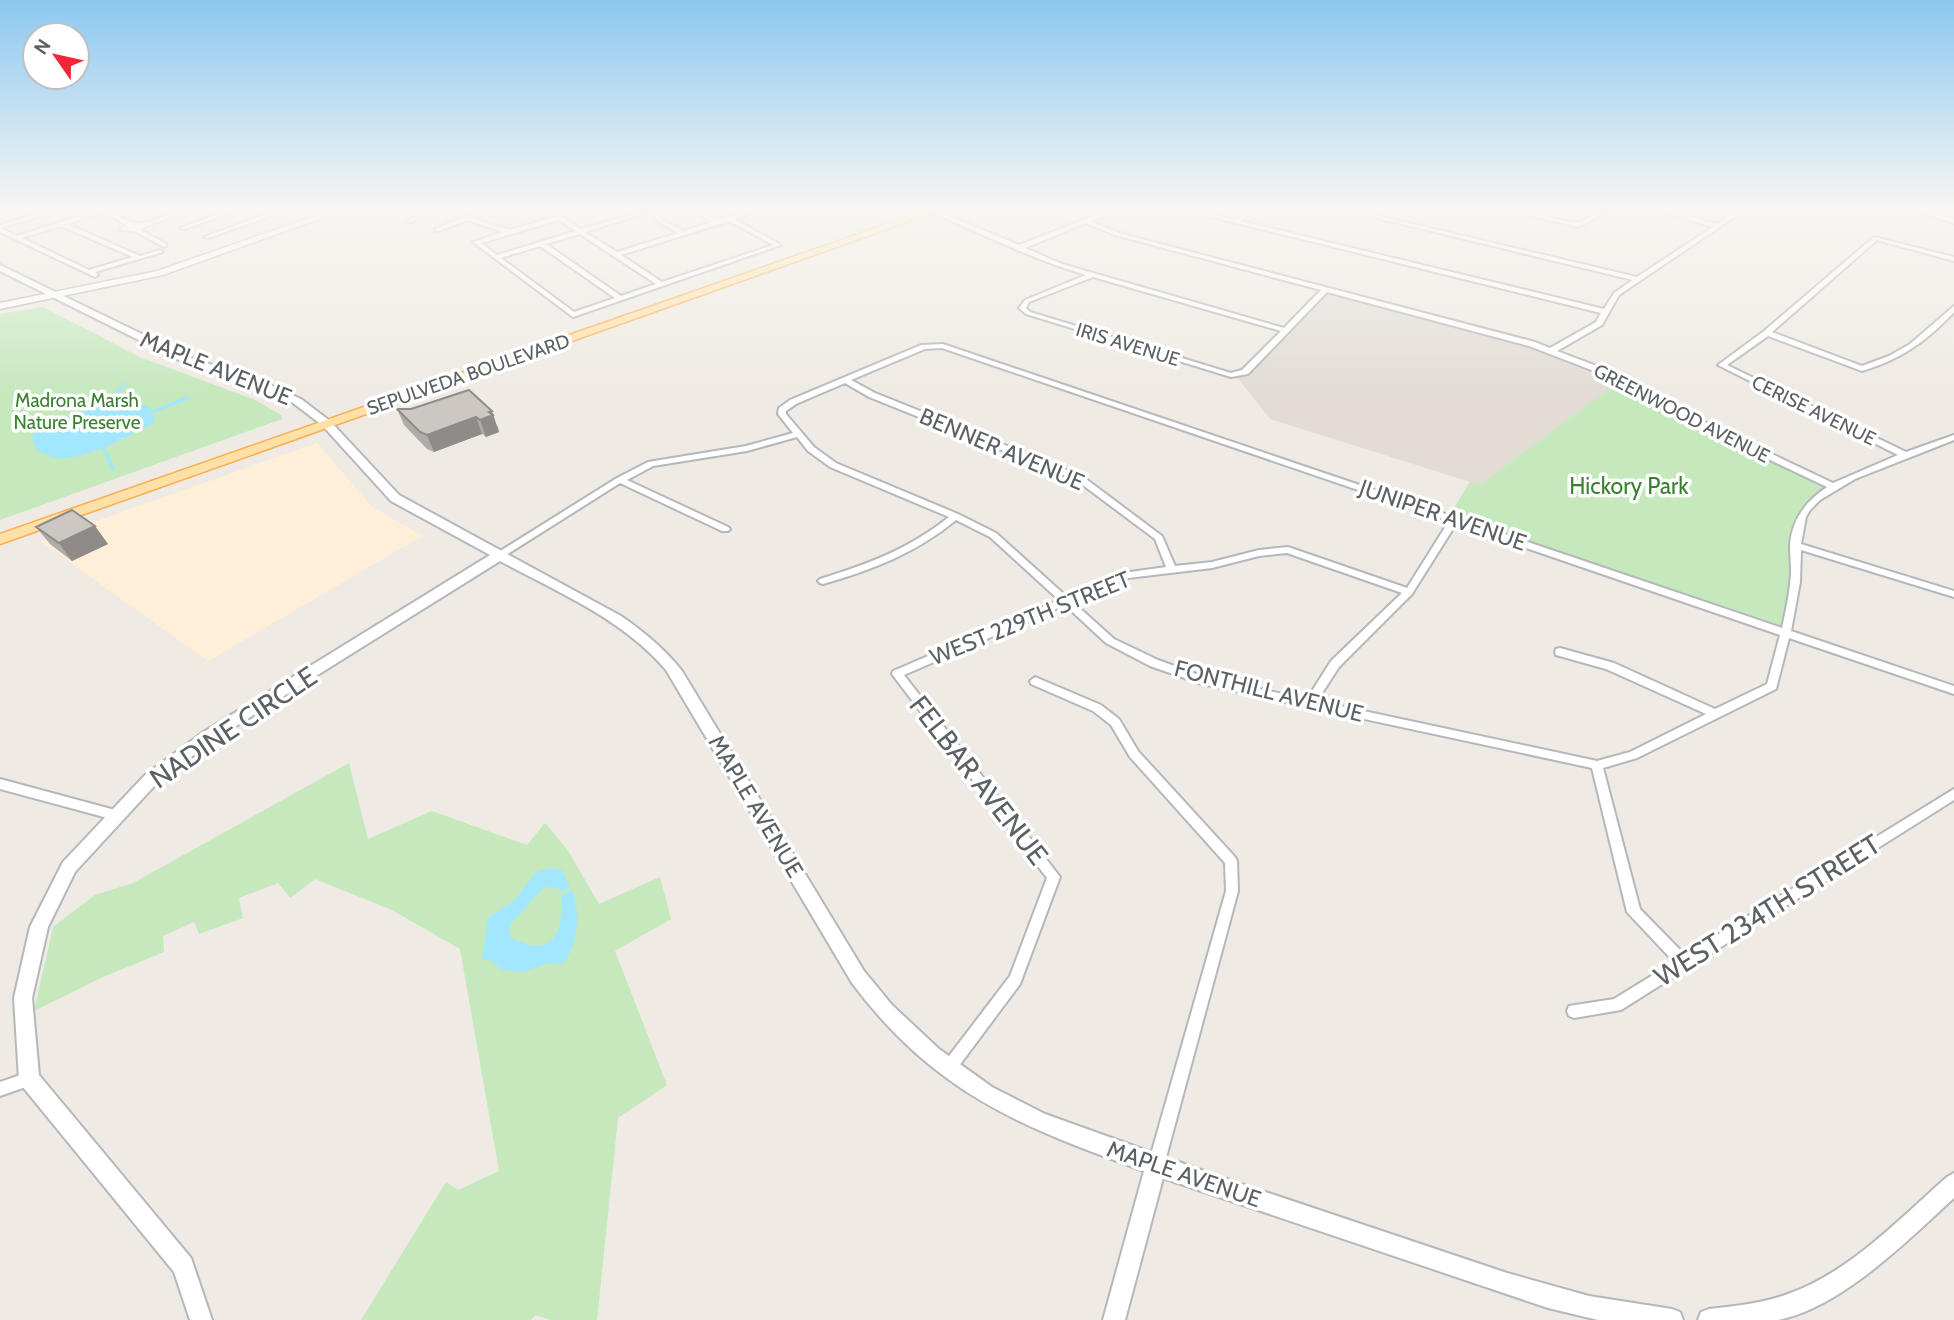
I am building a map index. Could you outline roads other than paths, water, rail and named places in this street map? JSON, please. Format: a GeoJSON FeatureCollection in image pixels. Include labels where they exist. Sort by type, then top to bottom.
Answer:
{"type":"FeatureCollection","features":[{"type":"Feature","properties":{"kind":"main road"},"geometry":{"type":"LineString","coordinates":[[0,306],[57,296],[155,272]]}},
{"type":"Feature","properties":{"kind":"main road","name":"SEPULVEDA BOULEVARD"},"geometry":{"type":"LineString","coordinates":[[0,539],[758,272]]}},
{"type":"Feature","properties":{"kind":"street","name":"MAPLE AVENUE"},"geometry":{"type":"LineString","coordinates":[[7,272],[187,360],[279,391],[313,411],[396,498],[616,619],[661,654],[688,693],[858,977],[887,1014],[948,1069],[987,1095],[1032,1119],[1156,1165],[1529,1291],[1629,1317],[1672,1320]]}},
{"type":"Feature","properties":{"kind":"street"},"geometry":{"type":"LineString","coordinates":[[515,272],[573,315],[701,272]]}},
{"type":"Feature","properties":{"kind":"street"},"geometry":{"type":"LineString","coordinates":[[581,272],[621,299]]}},
{"type":"Feature","properties":{"kind":"street"},"geometry":{"type":"LineString","coordinates":[[641,272],[662,285]]}},
{"type":"Feature","properties":{"kind":"street"},"geometry":{"type":"LineString","coordinates":[[1082,272],[1285,330],[1326,289]]}},
{"type":"Feature","properties":{"kind":"street","name":"GREENWOOD AVENUE"},"geometry":{"type":"LineString","coordinates":[[1260,272],[1551,351],[1632,383],[1674,411],[1832,486]]}},
{"type":"Feature","properties":{"kind":"street"},"geometry":{"type":"LineString","coordinates":[[1440,272],[1606,312]]}},
{"type":"Feature","properties":{"kind":"street"},"geometry":{"type":"LineString","coordinates":[[1607,272],[1638,279]]}},
{"type":"Feature","properties":{"kind":"street"},"geometry":{"type":"LineString","coordinates":[[1551,351],[1599,323],[1616,294],[1649,272]]}},
{"type":"Feature","properties":{"kind":"street"},"geometry":{"type":"LineString","coordinates":[[1837,272],[1767,333],[1863,369],[1901,356],[1926,339],[1954,308]]}},
{"type":"Feature","properties":{"kind":"street","name":"IRIS AVENUE"},"geometry":{"type":"LineString","coordinates":[[1091,275],[1027,301],[1022,308],[1028,313],[1236,375],[1245,372],[1285,330]]}},
{"type":"Feature","properties":{"kind":"street","name":"CERISE AVENUE"},"geometry":{"type":"LineString","coordinates":[[1767,333],[1722,365],[1906,456]]}},
{"type":"Feature","properties":{"kind":"street","name":"JUNIPER AVENUE"},"geometry":{"type":"LineString","coordinates":[[845,380],[930,345],[943,346],[1954,690]]}},
{"type":"Feature","properties":{"kind":"street","name":"FONTHILL AVENUE"},"geometry":{"type":"LineString","coordinates":[[845,380],[782,410],[821,458],[955,516],[993,536],[1110,641],[1154,663],[1206,681],[1597,765]]}},
{"type":"Feature","properties":{"kind":"street","name":"BENNER AVENUE"},"geometry":{"type":"LineString","coordinates":[[845,380],[872,395],[1079,478],[1159,538],[1171,568]]}},
{"type":"Feature","properties":{"kind":"street"},"geometry":{"type":"LineString","coordinates":[[500,555],[620,480],[651,464],[747,448],[799,434]]}},
{"type":"Feature","properties":{"kind":"street"},"geometry":{"type":"LineString","coordinates":[[1683,962],[1634,912],[1597,765],[1633,755],[1772,686],[1795,581],[1795,545],[1807,508],[1832,486],[1954,437]]}},
{"type":"Feature","properties":{"kind":"street"},"geometry":{"type":"LineString","coordinates":[[620,480],[725,529]]}},
{"type":"Feature","properties":{"kind":"street"},"geometry":{"type":"LineString","coordinates":[[823,581],[893,559],[927,541],[955,516]]}},
{"type":"Feature","properties":{"kind":"street"},"geometry":{"type":"LineString","coordinates":[[1310,703],[1335,664],[1409,592],[1455,519]]}},
{"type":"Feature","properties":{"kind":"street"},"geometry":{"type":"LineString","coordinates":[[1795,545],[1954,594]]}},
{"type":"Feature","properties":{"kind":"street","name":"WEST 229TH STREET"},"geometry":{"type":"LineString","coordinates":[[897,674],[1126,575],[1212,565],[1259,553],[1288,550],[1409,592]]}},
{"type":"Feature","properties":{"kind":"street","name":"NADINE CIRCLE"},"geometry":{"type":"LineString","coordinates":[[29,1079],[23,998],[39,927],[69,867],[152,779],[208,737],[500,555]]}},
{"type":"Feature","properties":{"kind":"street"},"geometry":{"type":"LineString","coordinates":[[1560,652],[1611,666],[1713,713]]}},
{"type":"Feature","properties":{"kind":"street","name":"FELBAR AVENUE"},"geometry":{"type":"LineString","coordinates":[[897,674],[1054,877],[1015,980],[948,1069]]}},
{"type":"Feature","properties":{"kind":"street"},"geometry":{"type":"LineString","coordinates":[[1035,681],[1097,708],[1115,722],[1134,754],[1231,861],[1232,891],[1114,1320]]}},
{"type":"Feature","properties":{"kind":"street"},"geometry":{"type":"LineString","coordinates":[[0,784],[115,816]]}},
{"type":"Feature","properties":{"kind":"street","name":"WEST 234TH STREET"},"geometry":{"type":"LineString","coordinates":[[1574,1011],[1616,1005],[1954,794]]}},
{"type":"Feature","properties":{"kind":"street"},"geometry":{"type":"LineString","coordinates":[[0,1089],[29,1079],[183,1266],[201,1320]]}},
{"type":"Feature","properties":{"kind":"street"},"geometry":{"type":"LineString","coordinates":[[1709,1320],[1798,1302],[1828,1287],[1865,1262],[1954,1184]]}},
{"type":"Feature","properties":{"kind":"water"},"geometry":{"type":"Polygon","coordinates":[[[122,402],[149,406],[155,422],[108,446],[81,455],[55,458],[37,450],[31,435],[87,410],[122,402]]]}},
{"type":"Feature","properties":{"kind":"water"},"geometry":{"type":"Polygon","coordinates":[[[551,868],[562,870],[570,887],[562,892],[557,888],[544,887],[509,926],[510,937],[535,946],[545,945],[552,940],[560,923],[561,896],[572,890],[577,917],[575,938],[563,963],[546,964],[523,972],[502,970],[490,960],[482,960],[488,918],[515,900],[536,872],[551,868]]]}},
{"type":"Feature","properties":{"kind":"waterway"},"geometry":{"type":"LineString","coordinates":[[120,390],[125,383]]}},
{"type":"Feature","properties":{"kind":"waterway"},"geometry":{"type":"LineString","coordinates":[[107,405],[121,388]]}},
{"type":"Feature","properties":{"kind":"waterway"},"geometry":{"type":"LineString","coordinates":[[152,412],[187,398]]}},
{"type":"Feature","properties":{"kind":"waterway"},"geometry":{"type":"LineString","coordinates":[[103,447],[113,469]]}},
{"type":"Feature","properties":{"kind":"park label","name":"Madrona Marsh Nature Preserve"},"geometry":{"type":"Point","coordinates":[77,411]}},
{"type":"Feature","properties":{"kind":"park label","name":"Hickory Park"},"geometry":{"type":"Point","coordinates":[1629,486]}}]}
